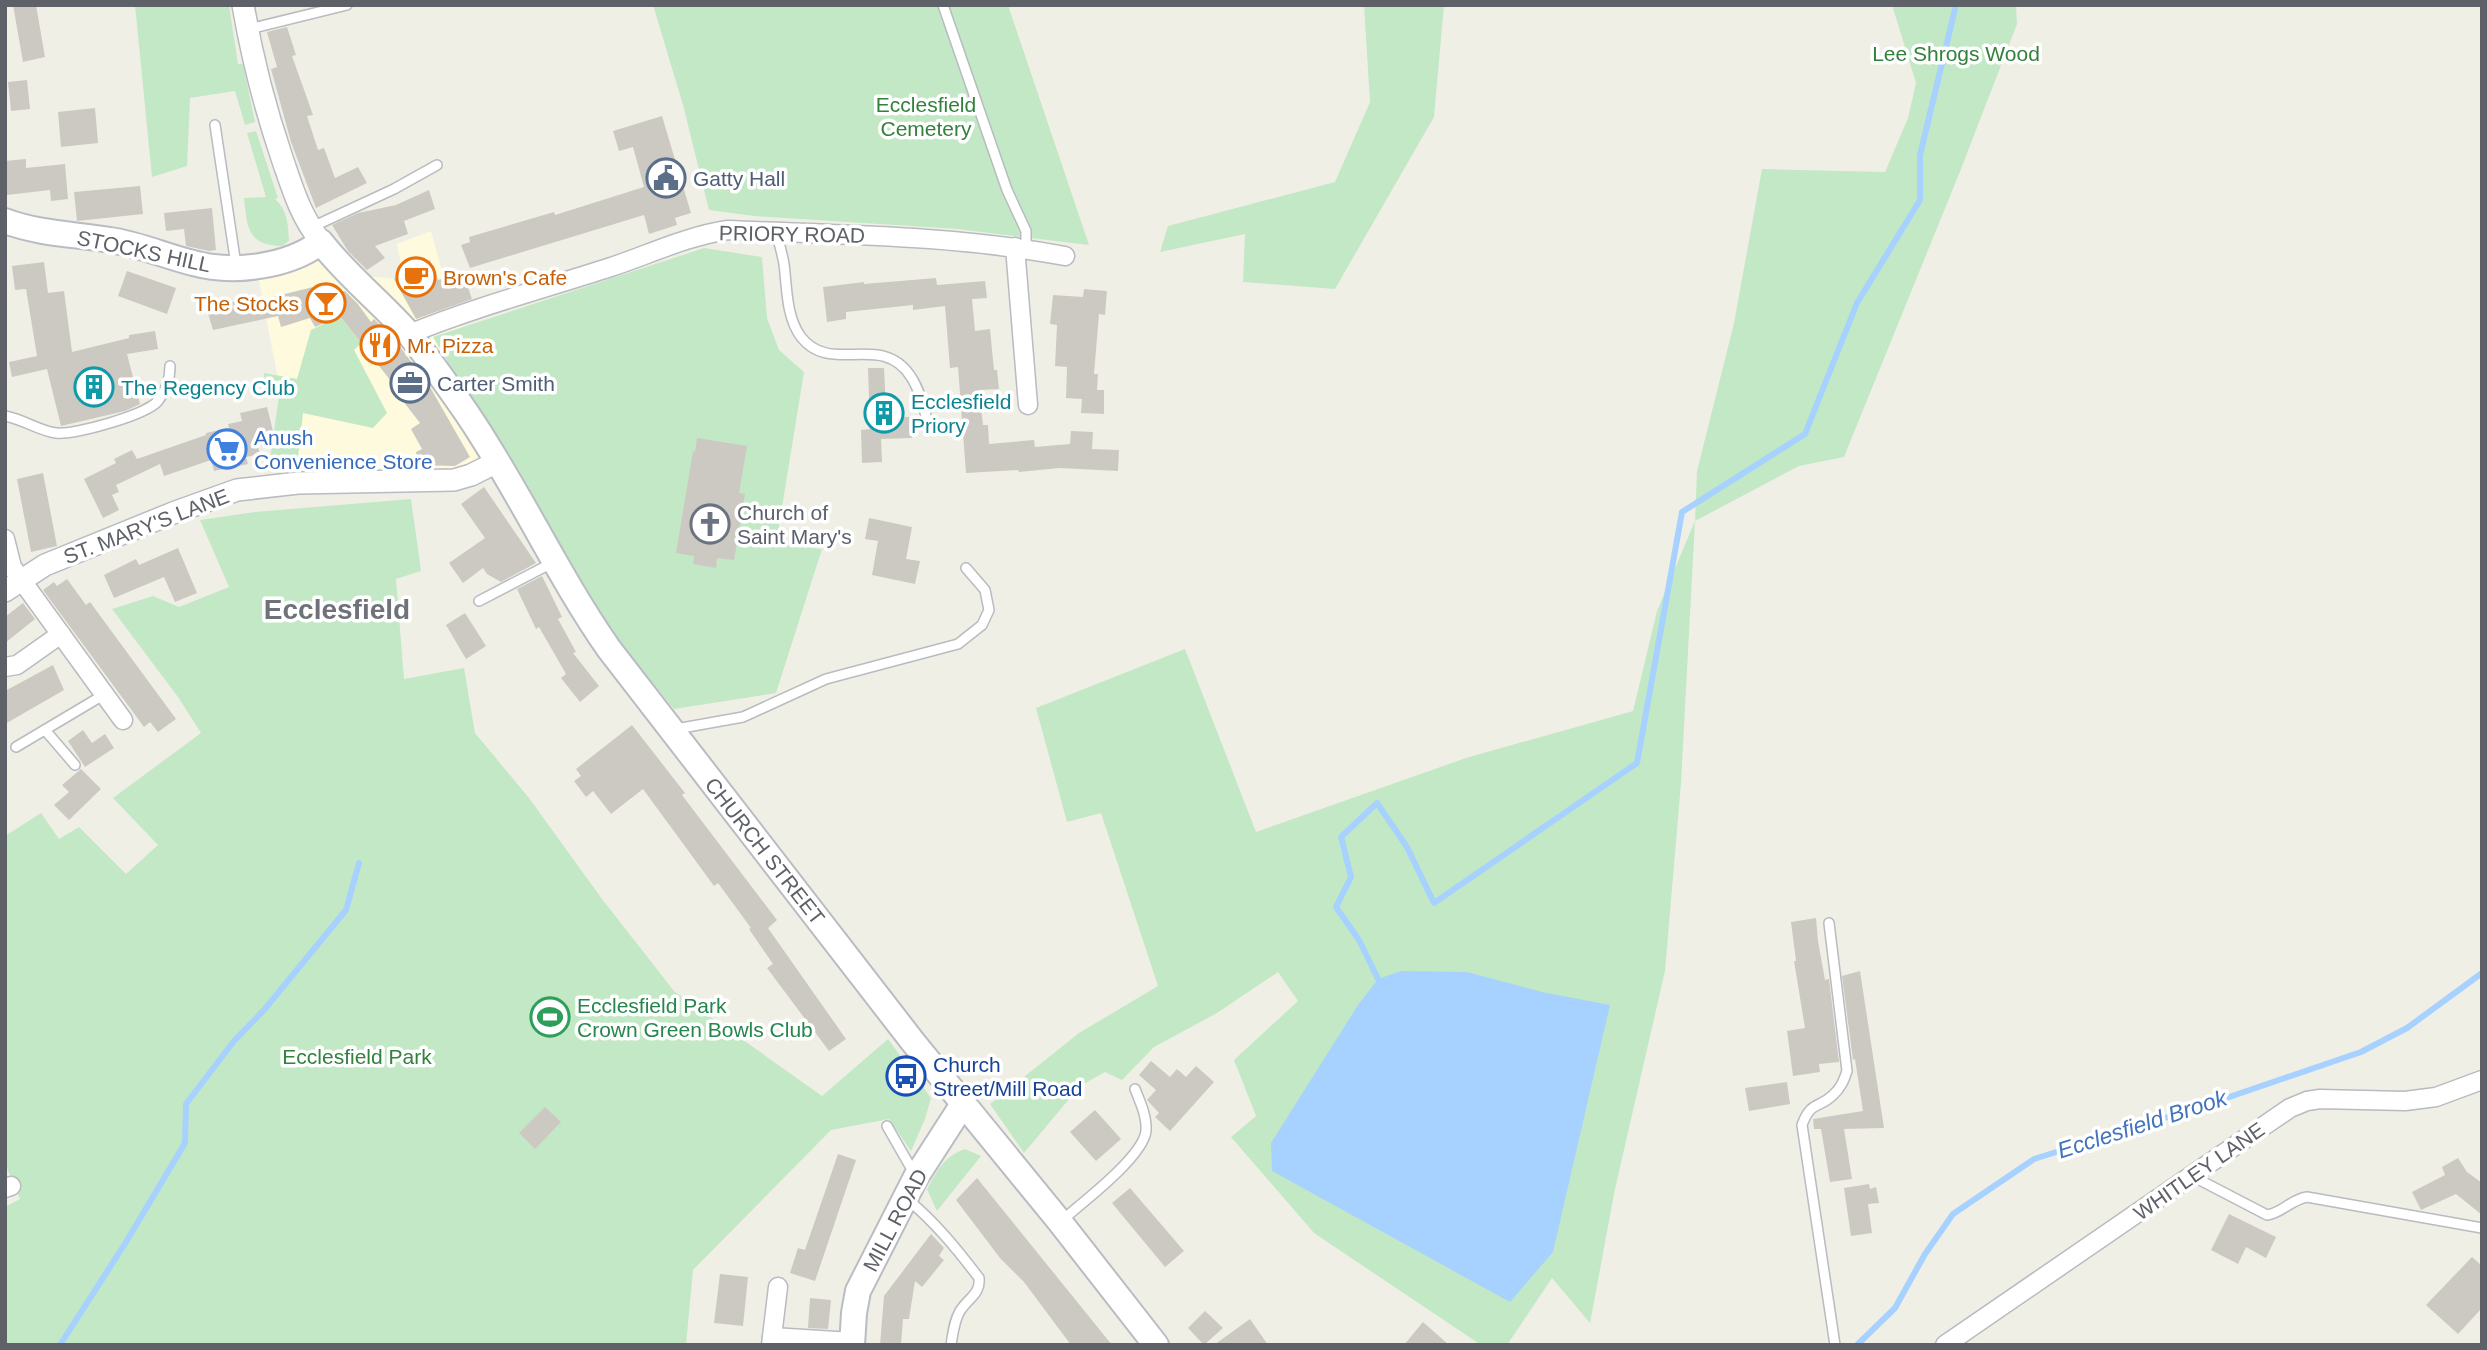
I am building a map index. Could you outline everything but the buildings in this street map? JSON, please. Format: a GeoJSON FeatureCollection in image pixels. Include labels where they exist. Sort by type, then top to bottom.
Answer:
{"type":"FeatureCollection","features":[{"type":"Feature","properties":{"kind":"main road","name":"STOCKS HILL"},"geometry":{"type":"LineString","coordinates":[[5,221],[26,229],[120,242],[217,268],[299,256],[315,235]]}},
{"type":"Feature","properties":{"kind":"main road","name":"CHURCH STREET"},"geometry":{"type":"LineString","coordinates":[[315,235],[335,261],[408,334],[465,411],[609,649],[962,1104],[1060,1222],[1156,1345]]}},
{"type":"Feature","properties":{"kind":"main road","name":"MILL ROAD"},"geometry":{"type":"LineString","coordinates":[[852,1344],[858,1291],[911,1187],[962,1104]]}},
{"type":"Feature","properties":{"kind":"street"},"geometry":{"type":"LineString","coordinates":[[243,5],[255,68],[277,144],[300,212],[315,235]]}},
{"type":"Feature","properties":{"kind":"street","name":"PRIORY ROAD"},"geometry":{"type":"LineString","coordinates":[[408,334],[710,232],[728,229],[906,237],[1020,248],[1065,256]]}},
{"type":"Feature","properties":{"kind":"street"},"geometry":{"type":"LineString","coordinates":[[1020,248],[1028,405]]}},
{"type":"Feature","properties":{"kind":"street","name":"ST. MARY'S LANE"},"geometry":{"type":"LineString","coordinates":[[12,586],[45,565],[173,513],[237,491],[298,483],[454,480],[497,463]]}},
{"type":"Feature","properties":{"kind":"street"},"geometry":{"type":"LineString","coordinates":[[5,539],[12,567],[12,586],[61,634],[123,720]]}},
{"type":"Feature","properties":{"kind":"street"},"geometry":{"type":"LineString","coordinates":[[5,667],[17,665],[61,634]]}},
{"type":"Feature","properties":{"kind":"street","name":"WHITLEY LANE"},"geometry":{"type":"LineString","coordinates":[[1945,1345],[2290,1108],[2320,1099],[2405,1101],[2436,1097],[2482,1080]]}},
{"type":"Feature","properties":{"kind":"street"},"geometry":{"type":"LineString","coordinates":[[778,1287],[772,1341],[852,1344]]}},
{"type":"Feature","properties":{"kind":"lane"},"geometry":{"type":"LineString","coordinates":[[247,29],[347,5]]}},
{"type":"Feature","properties":{"kind":"lane"},"geometry":{"type":"LineString","coordinates":[[943,5],[1007,190],[1026,231],[1020,248]]}},
{"type":"Feature","properties":{"kind":"lane"},"geometry":{"type":"LineString","coordinates":[[215,125],[236,267]]}},
{"type":"Feature","properties":{"kind":"lane"},"geometry":{"type":"LineString","coordinates":[[315,235],[437,165]]}},
{"type":"Feature","properties":{"kind":"lane"},"geometry":{"type":"LineString","coordinates":[[776,232],[783,260],[789,309],[800,336],[815,350],[833,356],[872,353],[895,360],[911,377],[928,424]]}},
{"type":"Feature","properties":{"kind":"lane"},"geometry":{"type":"LineString","coordinates":[[5,416],[55,433],[78,432],[137,413],[157,402],[166,388],[170,366]]}},
{"type":"Feature","properties":{"kind":"lane"},"geometry":{"type":"LineString","coordinates":[[479,601],[554,562]]}},
{"type":"Feature","properties":{"kind":"lane"},"geometry":{"type":"LineString","coordinates":[[671,730],[743,717],[826,679],[958,644],[982,625],[989,610],[985,590],[966,568]]}},
{"type":"Feature","properties":{"kind":"lane"},"geometry":{"type":"LineString","coordinates":[[16,747],[105,694]]}},
{"type":"Feature","properties":{"kind":"lane"},"geometry":{"type":"LineString","coordinates":[[45,730],[75,765]]}},
{"type":"Feature","properties":{"kind":"lane"},"geometry":{"type":"LineString","coordinates":[[1829,923],[1847,1071],[1842,1085],[1832,1097],[1817,1103],[1807,1112],[1802,1125],[1835,1345]]}},
{"type":"Feature","properties":{"kind":"lane"},"geometry":{"type":"LineString","coordinates":[[1060,1222],[1138,1151],[1146,1128],[1143,1108],[1135,1089]]}},
{"type":"Feature","properties":{"kind":"lane"},"geometry":{"type":"LineString","coordinates":[[887,1126],[911,1187],[926,1214],[979,1278],[978,1293],[960,1311],[951,1345]]}},
{"type":"Feature","properties":{"kind":"lane"},"geometry":{"type":"LineString","coordinates":[[2192,1176],[2267,1215],[2275,1214],[2296,1199],[2307,1198],[2482,1228]]}},
{"type":"Feature","properties":{"kind":"shaded area"},"geometry":{"type":"Polygon","coordinates":[[[431,231],[461,327],[434,336],[507,461],[471,475],[298,483],[256,265],[311,249],[349,274],[394,279],[403,274],[397,244],[431,231]]]}},
{"type":"Feature","properties":{"kind":"green space"},"geometry":{"type":"Polygon","coordinates":[[[135,5],[229,5],[238,64],[243,64],[255,122],[245,125],[235,91],[190,98],[187,166],[152,177],[135,5]]]}},
{"type":"Feature","properties":{"kind":"green space","name":"Ecclesfield Cemetery"},"geometry":{"type":"Polygon","coordinates":[[[653,5],[1008,5],[1089,245],[957,229],[754,216],[709,210],[683,105],[653,5]]]}},
{"type":"Feature","properties":{"kind":"green space"},"geometry":{"type":"Polygon","coordinates":[[[1364,5],[1444,5],[1434,117],[1335,289],[1243,282],[1245,234],[1160,252],[1168,226],[1335,182],[1370,102],[1364,5]]]}},
{"type":"Feature","properties":{"kind":"green space","name":"Lee Shrogs Wood"},"geometry":{"type":"Polygon","coordinates":[[[1892,5],[2016,5],[2017,24],[1844,457],[1799,466],[1695,521],[1697,471],[1734,323],[1762,169],[1885,172],[1908,118],[1916,83],[1892,5]]]}},
{"type":"Feature","properties":{"kind":"green space"},"geometry":{"type":"Polygon","coordinates":[[[256,131],[278,198],[275,199],[283,208],[286,218],[289,241],[282,246],[270,245],[255,238],[246,217],[244,198],[266,197],[247,133],[256,131]]]}},
{"type":"Feature","properties":{"kind":"green space"},"geometry":{"type":"Polygon","coordinates":[[[704,248],[762,257],[767,318],[779,350],[804,372],[776,544],[822,549],[776,693],[674,709],[601,621],[433,337],[704,248]]]}},
{"type":"Feature","properties":{"kind":"green space"},"geometry":{"type":"Polygon","coordinates":[[[340,316],[361,343],[354,350],[387,413],[373,428],[303,413],[297,466],[269,466],[279,396],[265,392],[264,373],[297,379],[311,330],[340,316]]]}},
{"type":"Feature","properties":{"kind":"green space","name":"Ecclesfield Park"},"geometry":{"type":"Polygon","coordinates":[[[411,499],[421,571],[396,579],[404,679],[464,668],[475,733],[529,798],[602,899],[674,991],[822,1096],[888,1039],[931,1098],[911,1151],[889,1119],[831,1130],[693,1270],[686,1345],[5,1345],[5,1207],[20,1199],[5,1163],[5,836],[41,813],[59,839],[79,827],[126,874],[158,845],[113,798],[201,733],[178,697],[112,609],[153,596],[179,607],[229,587],[200,520],[255,512],[411,499]]]}},
{"type":"Feature","properties":{"kind":"green space"},"geometry":{"type":"Polygon","coordinates":[[[1695,521],[1681,783],[1665,971],[1615,1189],[1590,1323],[1552,1278],[1507,1345],[1481,1345],[1314,1233],[1231,1137],[1256,1116],[1234,1060],[1298,1001],[1278,972],[1217,1013],[1154,1047],[1122,1080],[1105,1072],[1080,1086],[1024,1153],[990,1104],[1079,1033],[1158,986],[1101,813],[1067,822],[1036,708],[1185,649],[1256,832],[1466,758],[1633,711],[1657,611],[1695,521]]]}},
{"type":"Feature","properties":{"kind":"green space"},"geometry":{"type":"Polygon","coordinates":[[[965,1149],[981,1156],[937,1211],[927,1189],[946,1160],[965,1149]]]}},
{"type":"Feature","properties":{"kind":"water"},"geometry":{"type":"Polygon","coordinates":[[[1401,971],[1467,972],[1542,992],[1610,1005],[1553,1252],[1510,1302],[1272,1171],[1271,1143],[1358,1005],[1378,979],[1401,971]]]}},
{"type":"Feature","properties":{"kind":"waterway"},"geometry":{"type":"LineString","coordinates":[[1378,979],[1359,940],[1336,907],[1351,877],[1341,837],[1377,803],[1407,847],[1434,903],[1637,763],[1682,512],[1805,434],[1857,303],[1920,200],[1920,155],[1956,5]]}},
{"type":"Feature","properties":{"kind":"waterway"},"geometry":{"type":"LineString","coordinates":[[60,1345],[185,1143],[186,1104],[234,1041],[264,1010],[346,910],[359,863]]}},
{"type":"Feature","properties":{"kind":"waterway","name":"Ecclesfield Brook"},"geometry":{"type":"LineString","coordinates":[[1857,1345],[1895,1308],[1925,1254],[1953,1214],[2034,1159],[2203,1106],[2361,1052],[2407,1028],[2482,973]]}},
{"type":"Feature","properties":{"kind":"place","name":"Gatty Hall"},"geometry":{"type":"Point","coordinates":[666,178]}},
{"type":"Feature","properties":{"kind":"place","name":"Brown's Cafe"},"geometry":{"type":"Point","coordinates":[416,277]}},
{"type":"Feature","properties":{"kind":"place","name":"The Stocks"},"geometry":{"type":"Point","coordinates":[326,303]}},
{"type":"Feature","properties":{"kind":"place","name":"Mr. Pizza"},"geometry":{"type":"Point","coordinates":[380,345]}},
{"type":"Feature","properties":{"kind":"place","name":"Carter Smith"},"geometry":{"type":"Point","coordinates":[410,383]}},
{"type":"Feature","properties":{"kind":"place","name":"The Regency Club"},"geometry":{"type":"Point","coordinates":[94,387]}},
{"type":"Feature","properties":{"kind":"place","name":"Ecclesfield Priory"},"geometry":{"type":"Point","coordinates":[884,413]}},
{"type":"Feature","properties":{"kind":"place","name":"Anush Convenience Store"},"geometry":{"type":"Point","coordinates":[227,449]}},
{"type":"Feature","properties":{"kind":"place","name":"Church of Saint Mary's"},"geometry":{"type":"Point","coordinates":[710,524]}},
{"type":"Feature","properties":{"kind":"place","name":"Ecclesfield Park Crown Green Bowls Club"},"geometry":{"type":"Point","coordinates":[550,1017]}},
{"type":"Feature","properties":{"kind":"place","name":"Church Street/Mill Road"},"geometry":{"type":"Point","coordinates":[906,1076]}},
{"type":"Feature","properties":{"kind":"district","name":"Ecclesfield"},"geometry":{"type":"Point","coordinates":[337,609]}}]}
